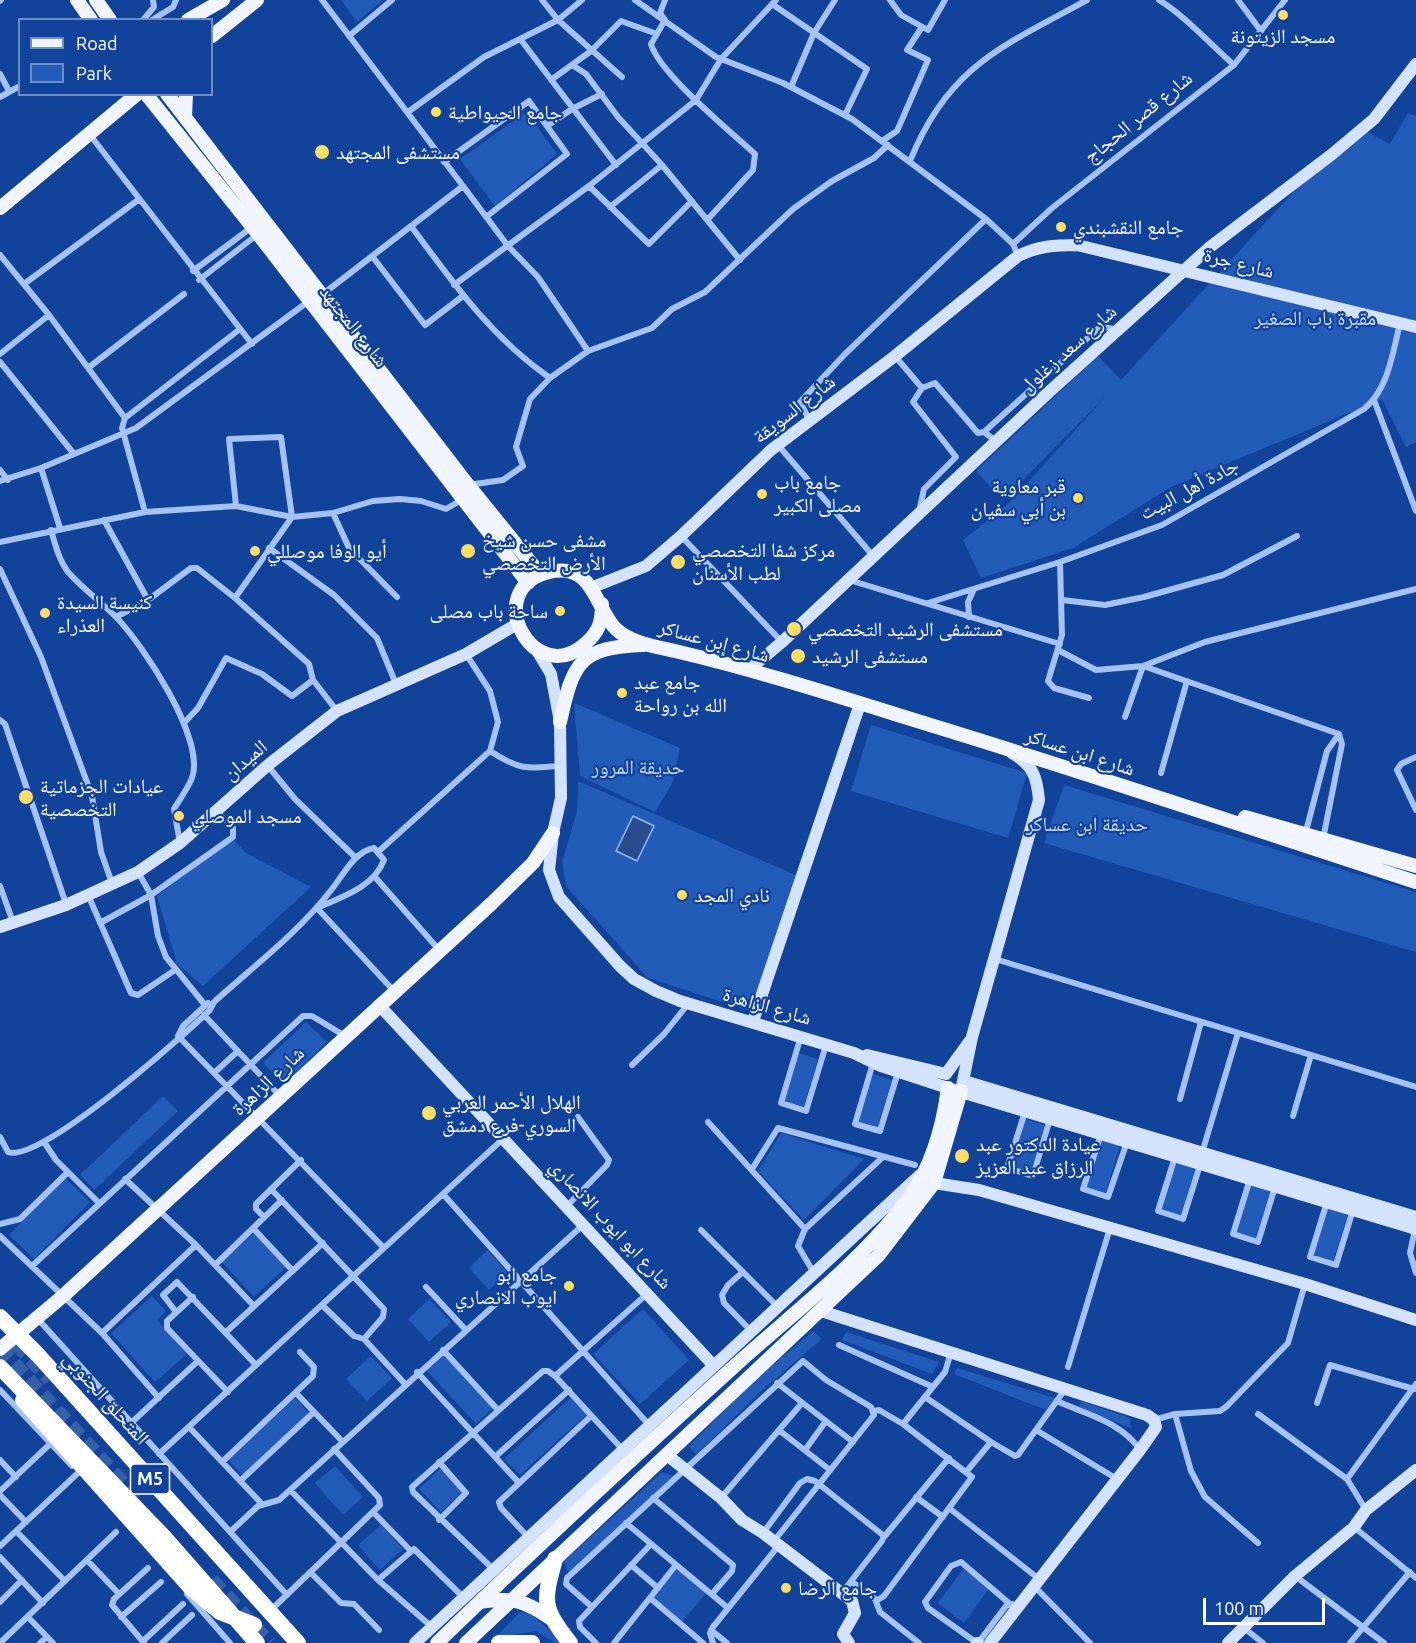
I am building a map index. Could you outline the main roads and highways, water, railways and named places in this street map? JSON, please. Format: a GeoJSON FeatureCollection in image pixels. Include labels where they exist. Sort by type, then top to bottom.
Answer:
{"type":"FeatureCollection","features":[{"type":"Feature","properties":{"kind":"highway","name":"المتحلق الجنوبي"},"geometry":{"type":"LineString","coordinates":[[0,1317],[38,1355],[298,1643]]}},
{"type":"Feature","properties":{"kind":"highway"},"geometry":{"type":"LineString","coordinates":[[2,1369],[42,1424],[192,1588],[220,1612],[254,1625]]}},
{"type":"Feature","properties":{"kind":"highway","name":"M5"},"geometry":{"type":"LineString","coordinates":[[2,1369],[164,1537],[258,1643]]}},
{"type":"Feature","properties":{"kind":"highway"},"geometry":{"type":"LineString","coordinates":[[555,1558],[546,1590],[550,1618],[570,1643]]}},
{"type":"Feature","properties":{"kind":"highway"},"geometry":{"type":"LineString","coordinates":[[499,1643],[532,1643]]}},
{"type":"Feature","properties":{"kind":"main road"},"geometry":{"type":"LineString","coordinates":[[77,0],[90,18]]}},
{"type":"Feature","properties":{"kind":"main road"},"geometry":{"type":"LineString","coordinates":[[96,0],[109,18]]}},
{"type":"Feature","properties":{"kind":"main road"},"geometry":{"type":"LineString","coordinates":[[192,18],[226,0]]}},
{"type":"Feature","properties":{"kind":"main road"},"geometry":{"type":"LineString","coordinates":[[207,18],[226,0]]}},
{"type":"Feature","properties":{"kind":"main road"},"geometry":{"type":"LineString","coordinates":[[236,17],[245,0]]}},
{"type":"Feature","properties":{"kind":"main road"},"geometry":{"type":"LineString","coordinates":[[213,35],[257,0]]}},
{"type":"Feature","properties":{"kind":"main road"},"geometry":{"type":"LineString","coordinates":[[0,196],[85,129],[120,96]]}},
{"type":"Feature","properties":{"kind":"main road"},"geometry":{"type":"LineString","coordinates":[[0,208],[135,96]]}},
{"type":"Feature","properties":{"kind":"main road","name":"شارع المجتهد"},"geometry":{"type":"LineString","coordinates":[[148,96],[255,230],[316,298],[540,574]]}},
{"type":"Feature","properties":{"kind":"main road","name":"شارع المجتهد"},"geometry":{"type":"LineString","coordinates":[[169,96],[528,583]]}},
{"type":"Feature","properties":{"kind":"main road"},"geometry":{"type":"LineString","coordinates":[[185,117],[186,96]]}},
{"type":"Feature","properties":{"kind":"main road"},"geometry":{"type":"LineString","coordinates":[[554,570],[568,571],[593,587],[602,604],[602,620],[598,631],[581,648],[566,654],[552,655],[536,649],[525,639],[517,624],[516,609],[519,595],[528,583],[540,574],[554,570]]}},
{"type":"Feature","properties":{"kind":"main road","name":"شارع إبن عساكر"},"geometry":{"type":"LineString","coordinates":[[602,604],[615,629],[649,645],[750,669],[1004,748]]}},
{"type":"Feature","properties":{"kind":"main road"},"geometry":{"type":"LineString","coordinates":[[560,722],[569,681],[585,659],[612,646],[649,645]]}},
{"type":"Feature","properties":{"kind":"main road","name":"شارع ابن عساكر"},"geometry":{"type":"LineString","coordinates":[[1004,748],[1022,748],[1305,835],[1416,866]]}},
{"type":"Feature","properties":{"kind":"main road","name":"شارع ابن عساكر"},"geometry":{"type":"LineString","coordinates":[[1004,748],[1416,882]]}},
{"type":"Feature","properties":{"kind":"main road","name":"شارع الزاهرة"},"geometry":{"type":"LineString","coordinates":[[0,1349],[63,1296],[523,874],[553,833]]}},
{"type":"Feature","properties":{"kind":"main road"},"geometry":{"type":"LineString","coordinates":[[437,1643],[525,1559],[854,1258],[909,1197],[920,1168],[940,1132],[958,1086],[934,1183],[878,1256],[466,1643]]}},
{"type":"Feature","properties":{"kind":"main road"},"geometry":{"type":"LineString","coordinates":[[525,1559],[523,1568],[526,1574],[538,1575]]}},
{"type":"Feature","properties":{"kind":"main road"},"geometry":{"type":"LineString","coordinates":[[479,1602],[514,1599],[533,1606],[550,1618]]}},
{"type":"Feature","properties":{"kind":"tunnel"},"geometry":{"type":"LineString","coordinates":[[16,1344],[50,1380]]}},
{"type":"Feature","properties":{"kind":"tunnel"},"geometry":{"type":"LineString","coordinates":[[0,1348],[138,1499]]}},
{"type":"Feature","properties":{"kind":"tunnel"},"geometry":{"type":"LineString","coordinates":[[212,1580],[270,1643]]}},
{"type":"Feature","properties":{"kind":"place","name":"مسجد الزيتونة"},"geometry":{"type":"Point","coordinates":[1283,15]}},
{"type":"Feature","properties":{"kind":"place","name":"جامع الحيواطية"},"geometry":{"type":"Point","coordinates":[436,112]}},
{"type":"Feature","properties":{"kind":"place","name":"مستشفى المجتهد"},"geometry":{"type":"Point","coordinates":[322,152]}},
{"type":"Feature","properties":{"kind":"place","name":"جامع النقشبندي"},"geometry":{"type":"Point","coordinates":[1061,227]}},
{"type":"Feature","properties":{"kind":"place","name":"جامع باب مصلى الكبير"},"geometry":{"type":"Point","coordinates":[762,494]}},
{"type":"Feature","properties":{"kind":"place","name":"قبر معاوية بن أبي سفيان"},"geometry":{"type":"Point","coordinates":[1078,498]}},
{"type":"Feature","properties":{"kind":"place","name":"أيو الوفا موصللي"},"geometry":{"type":"Point","coordinates":[255,551]}},
{"type":"Feature","properties":{"kind":"place","name":"مشفى حسن شيخ الأرض التخصصي"},"geometry":{"type":"Point","coordinates":[468,551]}},
{"type":"Feature","properties":{"kind":"place","name":"مركز شفا التخصصي لطب الأسنان"},"geometry":{"type":"Point","coordinates":[678,562]}},
{"type":"Feature","properties":{"kind":"place","name":"ساحة باب مصلى"},"geometry":{"type":"Point","coordinates":[560,611]}},
{"type":"Feature","properties":{"kind":"place","name":"كنيسة السيدة العذراء"},"geometry":{"type":"Point","coordinates":[45,613]}},
{"type":"Feature","properties":{"kind":"place","name":"مستشفى الرشيد التخصصي"},"geometry":{"type":"Point","coordinates":[794,629]}},
{"type":"Feature","properties":{"kind":"place","name":"مستشفى الرشيد"},"geometry":{"type":"Point","coordinates":[798,656]}},
{"type":"Feature","properties":{"kind":"place","name":"جامع عبد الله بن رواحة"},"geometry":{"type":"Point","coordinates":[622,693]}},
{"type":"Feature","properties":{"kind":"place","name":"عيادات الجزماتية التخصصية"},"geometry":{"type":"Point","coordinates":[26,797]}},
{"type":"Feature","properties":{"kind":"place","name":"مسجد الموصلي"},"geometry":{"type":"Point","coordinates":[179,816]}},
{"type":"Feature","properties":{"kind":"place","name":"نادي المجد"},"geometry":{"type":"Point","coordinates":[682,895]}},
{"type":"Feature","properties":{"kind":"place","name":"الهلال الأحمر العربي السوري-فرع دمشق"},"geometry":{"type":"Point","coordinates":[429,1113]}},
{"type":"Feature","properties":{"kind":"place","name":"عيادة الدكتور عبد الرزاق عبد العزيز"},"geometry":{"type":"Point","coordinates":[962,1156]}},
{"type":"Feature","properties":{"kind":"place","name":"جامع ابو ايوب الانصاري"},"geometry":{"type":"Point","coordinates":[569,1286]}},
{"type":"Feature","properties":{"kind":"place","name":"جامع الرضا"},"geometry":{"type":"Point","coordinates":[786,1588]}},
{"type":"Feature","properties":{"kind":"park label","name":"مقبرة باب الصغير"},"geometry":{"type":"Point","coordinates":[1315,318]}},
{"type":"Feature","properties":{"kind":"park label","name":"حديقة المرور"},"geometry":{"type":"Point","coordinates":[638,767]}},
{"type":"Feature","properties":{"kind":"park label","name":"حديقة ابن عساكر"},"geometry":{"type":"Point","coordinates":[1087,824]}}]}
